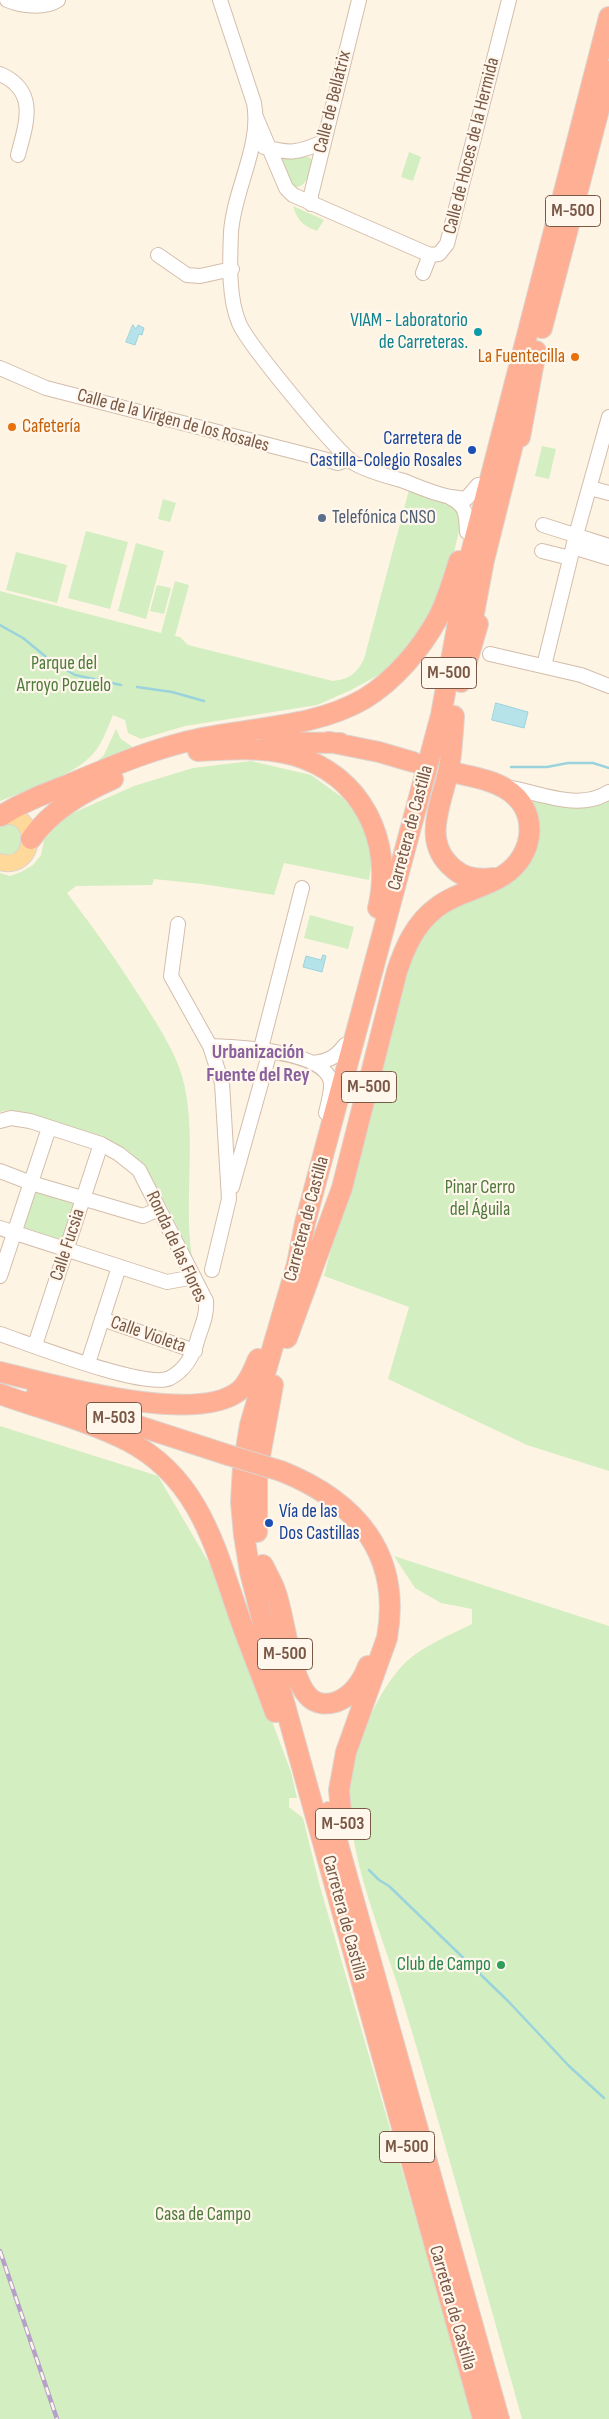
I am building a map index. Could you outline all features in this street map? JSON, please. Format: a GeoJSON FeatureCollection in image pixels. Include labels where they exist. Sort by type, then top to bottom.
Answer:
{"type":"FeatureCollection","features":[{"type":"Feature","properties":{"kind":"highway","name":"Carretera de Castilla"},"geometry":{"type":"LineString","coordinates":[[484,2419],[331,1874],[250,1572],[241,1502],[243,1468],[251,1417],[297,1264],[306,1223],[441,715],[470,556],[609,17]]}},
{"type":"Feature","properties":{"kind":"highway","name":"Carretera de Castilla"},"geometry":{"type":"LineString","coordinates":[[499,2419],[287,1663],[262,1565],[257,1534],[257,1472],[271,1391],[355,1094],[454,716],[461,682],[480,616],[518,449],[536,351],[609,71]]}},
{"type":"Feature","properties":{"kind":"highway","name":"M-500"},"geometry":{"type":"LineString","coordinates":[[360,982],[432,715],[460,560],[478,485],[548,224],[567,174]]}},
{"type":"Feature","properties":{"kind":"highway","name":"M-500"},"geometry":{"type":"LineString","coordinates":[[200,744],[302,721],[333,712],[365,698],[395,674],[421,646],[439,617],[460,560]]}},
{"type":"Feature","properties":{"kind":"highway","name":"M-500"},"geometry":{"type":"LineString","coordinates":[[454,716],[450,764],[434,826],[439,852],[445,861],[464,875],[482,879],[503,876]]}},
{"type":"Feature","properties":{"kind":"highway"},"geometry":{"type":"LineString","coordinates":[[1,816],[26,802],[127,758],[200,744],[255,742],[340,743],[413,762]]}},
{"type":"Feature","properties":{"kind":"highway","name":"M-500"},"geometry":{"type":"LineString","coordinates":[[200,744],[293,755],[322,767],[341,780],[362,804],[374,826],[380,846],[383,875],[380,899],[345,1045],[325,1118],[321,1143],[320,1170]]}},
{"type":"Feature","properties":{"kind":"highway"},"geometry":{"type":"LineString","coordinates":[[31,839],[49,817],[92,789],[200,744]]}},
{"type":"Feature","properties":{"kind":"highway","name":"M-500"},"geometry":{"type":"LineString","coordinates":[[286,1343],[342,1188],[397,972],[410,938],[418,926],[437,907],[503,876],[517,864],[526,852],[530,827],[520,802],[501,786],[456,773]]}},
{"type":"Feature","properties":{"kind":"highway"},"geometry":{"type":"LineString","coordinates":[[0,1372],[90,1393],[171,1404],[213,1403],[229,1397],[240,1390],[258,1360],[306,1223]]}},
{"type":"Feature","properties":{"kind":"highway","name":"M-500"},"geometry":{"type":"LineString","coordinates":[[1,1390],[129,1442],[152,1457],[187,1491],[205,1522],[217,1551],[294,1765],[317,1841],[331,1874]]}},
{"type":"Feature","properties":{"kind":"highway","name":"M-503"},"geometry":{"type":"LineString","coordinates":[[1,1390],[321,1489],[341,1504],[360,1523],[375,1546],[389,1582],[390,1621],[387,1638],[346,1752],[340,1790],[344,1838],[371,1960]]}},
{"type":"Feature","properties":{"kind":"highway","name":"M-500"},"geometry":{"type":"LineString","coordinates":[[262,1565],[276,1593],[298,1677],[307,1695],[318,1702],[329,1704],[342,1700],[355,1690],[365,1674],[378,1637],[382,1601],[376,1567],[369,1550],[355,1530],[337,1511],[280,1476]]}},
{"type":"Feature","properties":{"kind":"main road"},"geometry":{"type":"LineString","coordinates":[[0,862],[10,863],[22,858],[30,846],[31,839],[22,821],[9,816],[1,816]]}},
{"type":"Feature","properties":{"kind":"street"},"geometry":{"type":"LineString","coordinates":[[7,0],[19,6],[52,4],[58,0]]}},
{"type":"Feature","properties":{"kind":"street"},"geometry":{"type":"LineString","coordinates":[[220,0],[254,102],[256,116],[249,153],[232,216],[232,268],[235,308],[242,330],[327,435],[349,459],[373,471],[451,497],[466,499],[478,485]]}},
{"type":"Feature","properties":{"kind":"street","name":"Calle de Bellatrix"},"geometry":{"type":"LineString","coordinates":[[311,204],[311,195],[323,142],[359,0]]}},
{"type":"Feature","properties":{"kind":"street","name":"Calle de Hoces de la Hermida"},"geometry":{"type":"LineString","coordinates":[[256,116],[289,191],[311,204],[430,255],[438,254],[447,244],[509,0]]}},
{"type":"Feature","properties":{"kind":"street"},"geometry":{"type":"LineString","coordinates":[[0,74],[9,78],[22,90],[28,108],[18,155]]}},
{"type":"Feature","properties":{"kind":"street"},"geometry":{"type":"LineString","coordinates":[[249,153],[258,146],[270,151],[292,153],[323,142]]}},
{"type":"Feature","properties":{"kind":"street"},"geometry":{"type":"LineString","coordinates":[[158,255],[187,275],[200,276],[232,268]]}},
{"type":"Feature","properties":{"kind":"street"},"geometry":{"type":"LineString","coordinates":[[423,273],[430,255]]}},
{"type":"Feature","properties":{"kind":"street","name":"Calle de la Virgen de los Rosales"},"geometry":{"type":"LineString","coordinates":[[0,368],[46,388],[331,462],[338,463],[349,459]]}},
{"type":"Feature","properties":{"kind":"street"},"geometry":{"type":"LineString","coordinates":[[0,378],[46,388]]}},
{"type":"Feature","properties":{"kind":"street"},"geometry":{"type":"LineString","coordinates":[[544,666],[573,547],[609,417]]}},
{"type":"Feature","properties":{"kind":"street"},"geometry":{"type":"LineString","coordinates":[[590,488],[609,493]]}},
{"type":"Feature","properties":{"kind":"street"},"geometry":{"type":"LineString","coordinates":[[451,497],[464,506],[467,532]]}},
{"type":"Feature","properties":{"kind":"street"},"geometry":{"type":"LineString","coordinates":[[543,525],[573,547],[609,558]]}},
{"type":"Feature","properties":{"kind":"street"},"geometry":{"type":"LineString","coordinates":[[542,551],[573,547],[609,546]]}},
{"type":"Feature","properties":{"kind":"street"},"geometry":{"type":"LineString","coordinates":[[490,654],[581,675],[609,686]]}},
{"type":"Feature","properties":{"kind":"street"},"geometry":{"type":"LineString","coordinates":[[501,786],[575,802],[601,797],[609,792]]}},
{"type":"Feature","properties":{"kind":"street"},"geometry":{"type":"LineString","coordinates":[[212,1270],[266,1050],[302,888]]}},
{"type":"Feature","properties":{"kind":"street"},"geometry":{"type":"LineString","coordinates":[[178,924],[171,976],[210,1046],[222,1083],[229,1199]]}},
{"type":"Feature","properties":{"kind":"street"},"geometry":{"type":"LineString","coordinates":[[312,1063],[327,1061],[335,1057],[345,1045]]}},
{"type":"Feature","properties":{"kind":"street"},"geometry":{"type":"LineString","coordinates":[[210,1046],[266,1050],[312,1063],[325,1071],[331,1083],[325,1118]]}},
{"type":"Feature","properties":{"kind":"street","name":"Ronda de las Flores"},"geometry":{"type":"LineString","coordinates":[[0,1121],[11,1118],[30,1120],[101,1144],[119,1154],[139,1170],[206,1301],[207,1315],[195,1351],[185,1364],[169,1378],[154,1381],[88,1363],[0,1334]]}},
{"type":"Feature","properties":{"kind":"street"},"geometry":{"type":"LineString","coordinates":[[0,1276],[49,1128]]}},
{"type":"Feature","properties":{"kind":"street","name":"Calle Fucsia"},"geometry":{"type":"LineString","coordinates":[[35,1346],[101,1144]]}},
{"type":"Feature","properties":{"kind":"street"},"geometry":{"type":"LineString","coordinates":[[0,1171],[31,1183],[143,1216],[159,1209]]}},
{"type":"Feature","properties":{"kind":"street"},"geometry":{"type":"LineString","coordinates":[[0,1228],[167,1282],[194,1277]]}},
{"type":"Feature","properties":{"kind":"street"},"geometry":{"type":"LineString","coordinates":[[88,1363],[119,1267]]}},
{"type":"Feature","properties":{"kind":"street","name":"Calle Violeta"},"geometry":{"type":"LineString","coordinates":[[102,1319],[195,1351]]}},
{"type":"Feature","properties":{"kind":"green space"},"geometry":{"type":"Polygon","coordinates":[[[409,152],[421,157],[413,181],[401,177],[409,152]]]}},
{"type":"Feature","properties":{"kind":"green space"},"geometry":{"type":"Polygon","coordinates":[[[282,156],[304,156],[311,158],[310,172],[304,184],[296,187],[291,183],[281,159],[282,156]]]}},
{"type":"Feature","properties":{"kind":"green space"},"geometry":{"type":"Polygon","coordinates":[[[293,206],[324,220],[317,231],[301,222],[293,206]]]}},
{"type":"Feature","properties":{"kind":"green space"},"geometry":{"type":"Polygon","coordinates":[[[542,446],[556,449],[549,479],[535,476],[542,446]]]}},
{"type":"Feature","properties":{"kind":"green space","name":"Parque del Arroyo Pozuelo"},"geometry":{"type":"Polygon","coordinates":[[[409,490],[453,504],[462,518],[444,595],[393,667],[351,690],[317,705],[185,726],[141,739],[128,733],[125,720],[113,715],[98,747],[82,764],[61,777],[0,801],[0,591],[161,633],[175,581],[189,585],[175,636],[180,637],[188,645],[333,681],[339,680],[352,675],[364,659],[409,490]]]}},
{"type":"Feature","properties":{"kind":"green space"},"geometry":{"type":"Polygon","coordinates":[[[163,499],[176,503],[170,522],[158,519],[163,499]]]}},
{"type":"Feature","properties":{"kind":"green space"},"geometry":{"type":"Polygon","coordinates":[[[86,531],[128,542],[110,609],[68,598],[86,531]]]}},
{"type":"Feature","properties":{"kind":"green space"},"geometry":{"type":"Polygon","coordinates":[[[136,543],[164,551],[146,619],[118,611],[136,543]]]}},
{"type":"Feature","properties":{"kind":"green space"},"geometry":{"type":"Polygon","coordinates":[[[16,552],[67,565],[57,603],[6,590],[16,552]]]}},
{"type":"Feature","properties":{"kind":"green space"},"geometry":{"type":"Polygon","coordinates":[[[157,585],[171,588],[164,614],[150,611],[157,585]]]}},
{"type":"Feature","properties":{"kind":"green space"},"geometry":{"type":"Polygon","coordinates":[[[116,729],[121,739],[134,748],[92,766],[104,755],[116,729]]]}},
{"type":"Feature","properties":{"kind":"green space"},"geometry":{"type":"Polygon","coordinates":[[[251,761],[311,775],[343,798],[362,821],[373,854],[369,880],[284,863],[274,895],[154,879],[152,885],[76,886],[67,893],[138,993],[167,1041],[179,1067],[187,1097],[189,1120],[189,1212],[192,1257],[153,1182],[134,1156],[124,1148],[99,1137],[28,1114],[14,1110],[0,1112],[0,873],[10,876],[33,865],[41,855],[44,840],[64,817],[134,786],[193,768],[251,761]]]}},
{"type":"Feature","properties":{"kind":"green space","name":"Pinar Cerro del Águila"},"geometry":{"type":"Polygon","coordinates":[[[529,795],[569,807],[589,806],[609,798],[609,1471],[527,1445],[388,1379],[409,1307],[324,1276],[402,977],[428,921],[518,873],[529,795]]]}},
{"type":"Feature","properties":{"kind":"green space"},"geometry":{"type":"Polygon","coordinates":[[[11,823],[20,829],[23,844],[18,850],[7,855],[0,853],[0,825],[11,823]]]}},
{"type":"Feature","properties":{"kind":"green space"},"geometry":{"type":"Polygon","coordinates":[[[310,915],[354,927],[348,949],[304,938],[310,915]]]}},
{"type":"Feature","properties":{"kind":"green space"},"geometry":{"type":"Polygon","coordinates":[[[33,1190],[76,1205],[62,1245],[19,1230],[33,1190]]]}},
{"type":"Feature","properties":{"kind":"green space","name":"Casa de Campo"},"geometry":{"type":"Polygon","coordinates":[[[0,1426],[158,1476],[219,1580],[291,1772],[297,1798],[289,1798],[289,1807],[303,1818],[319,1883],[474,2419],[0,2419],[0,1426]]]}},
{"type":"Feature","properties":{"kind":"green space","name":"Club de Campo"},"geometry":{"type":"Polygon","coordinates":[[[394,1556],[609,1626],[609,2419],[522,2419],[419,2054],[360,1870],[354,1843],[350,1791],[356,1757],[368,1721],[386,1687],[407,1661],[430,1645],[472,1624],[472,1609],[441,1603],[415,1588],[394,1556]]]}},
{"type":"Feature","properties":{"kind":"water"},"geometry":{"type":"Polygon","coordinates":[[[133,325],[136,329],[138,325],[144,328],[142,335],[139,334],[135,345],[126,342],[133,325]]]}},
{"type":"Feature","properties":{"kind":"water"},"geometry":{"type":"Polygon","coordinates":[[[496,703],[528,712],[524,728],[492,720],[496,703]]]}},
{"type":"Feature","properties":{"kind":"water"},"geometry":{"type":"Polygon","coordinates":[[[323,955],[326,956],[322,972],[303,967],[306,956],[321,960],[323,955]]]}},
{"type":"Feature","properties":{"kind":"waterway"},"geometry":{"type":"LineString","coordinates":[[0,625],[23,638],[51,661],[75,675],[121,685]]}},
{"type":"Feature","properties":{"kind":"waterway"},"geometry":{"type":"LineString","coordinates":[[137,687],[172,692],[204,701]]}},
{"type":"Feature","properties":{"kind":"waterway"},"geometry":{"type":"LineString","coordinates":[[511,767],[547,767],[568,763],[593,763],[609,768]]}},
{"type":"Feature","properties":{"kind":"waterway"},"geometry":{"type":"LineString","coordinates":[[369,1870],[379,1880],[389,1886],[508,2001],[569,2066],[604,2098]]}},
{"type":"Feature","properties":{"kind":"railway"},"geometry":{"type":"LineString","coordinates":[[0,2251],[57,2419]]}},
{"type":"Feature","properties":{"kind":"place","name":"VIAM - Laboratorio de Carreteras."},"geometry":{"type":"Point","coordinates":[478,332]}},
{"type":"Feature","properties":{"kind":"place","name":"La Fuentecilla"},"geometry":{"type":"Point","coordinates":[575,357]}},
{"type":"Feature","properties":{"kind":"place","name":"Cafetería"},"geometry":{"type":"Point","coordinates":[12,427]}},
{"type":"Feature","properties":{"kind":"place","name":"Carretera de Castilla-Colegio Rosales"},"geometry":{"type":"Point","coordinates":[472,450]}},
{"type":"Feature","properties":{"kind":"place","name":"Telefónica CNSO"},"geometry":{"type":"Point","coordinates":[322,518]}},
{"type":"Feature","properties":{"kind":"place","name":"Vía de las Dos Castillas"},"geometry":{"type":"Point","coordinates":[269,1523]}},
{"type":"Feature","properties":{"kind":"place","name":"Club de Campo"},"geometry":{"type":"Point","coordinates":[501,1965]}},
{"type":"Feature","properties":{"kind":"district","name":"Urbanización Fuente del Rey"},"geometry":{"type":"Point","coordinates":[258,1064]}}]}
